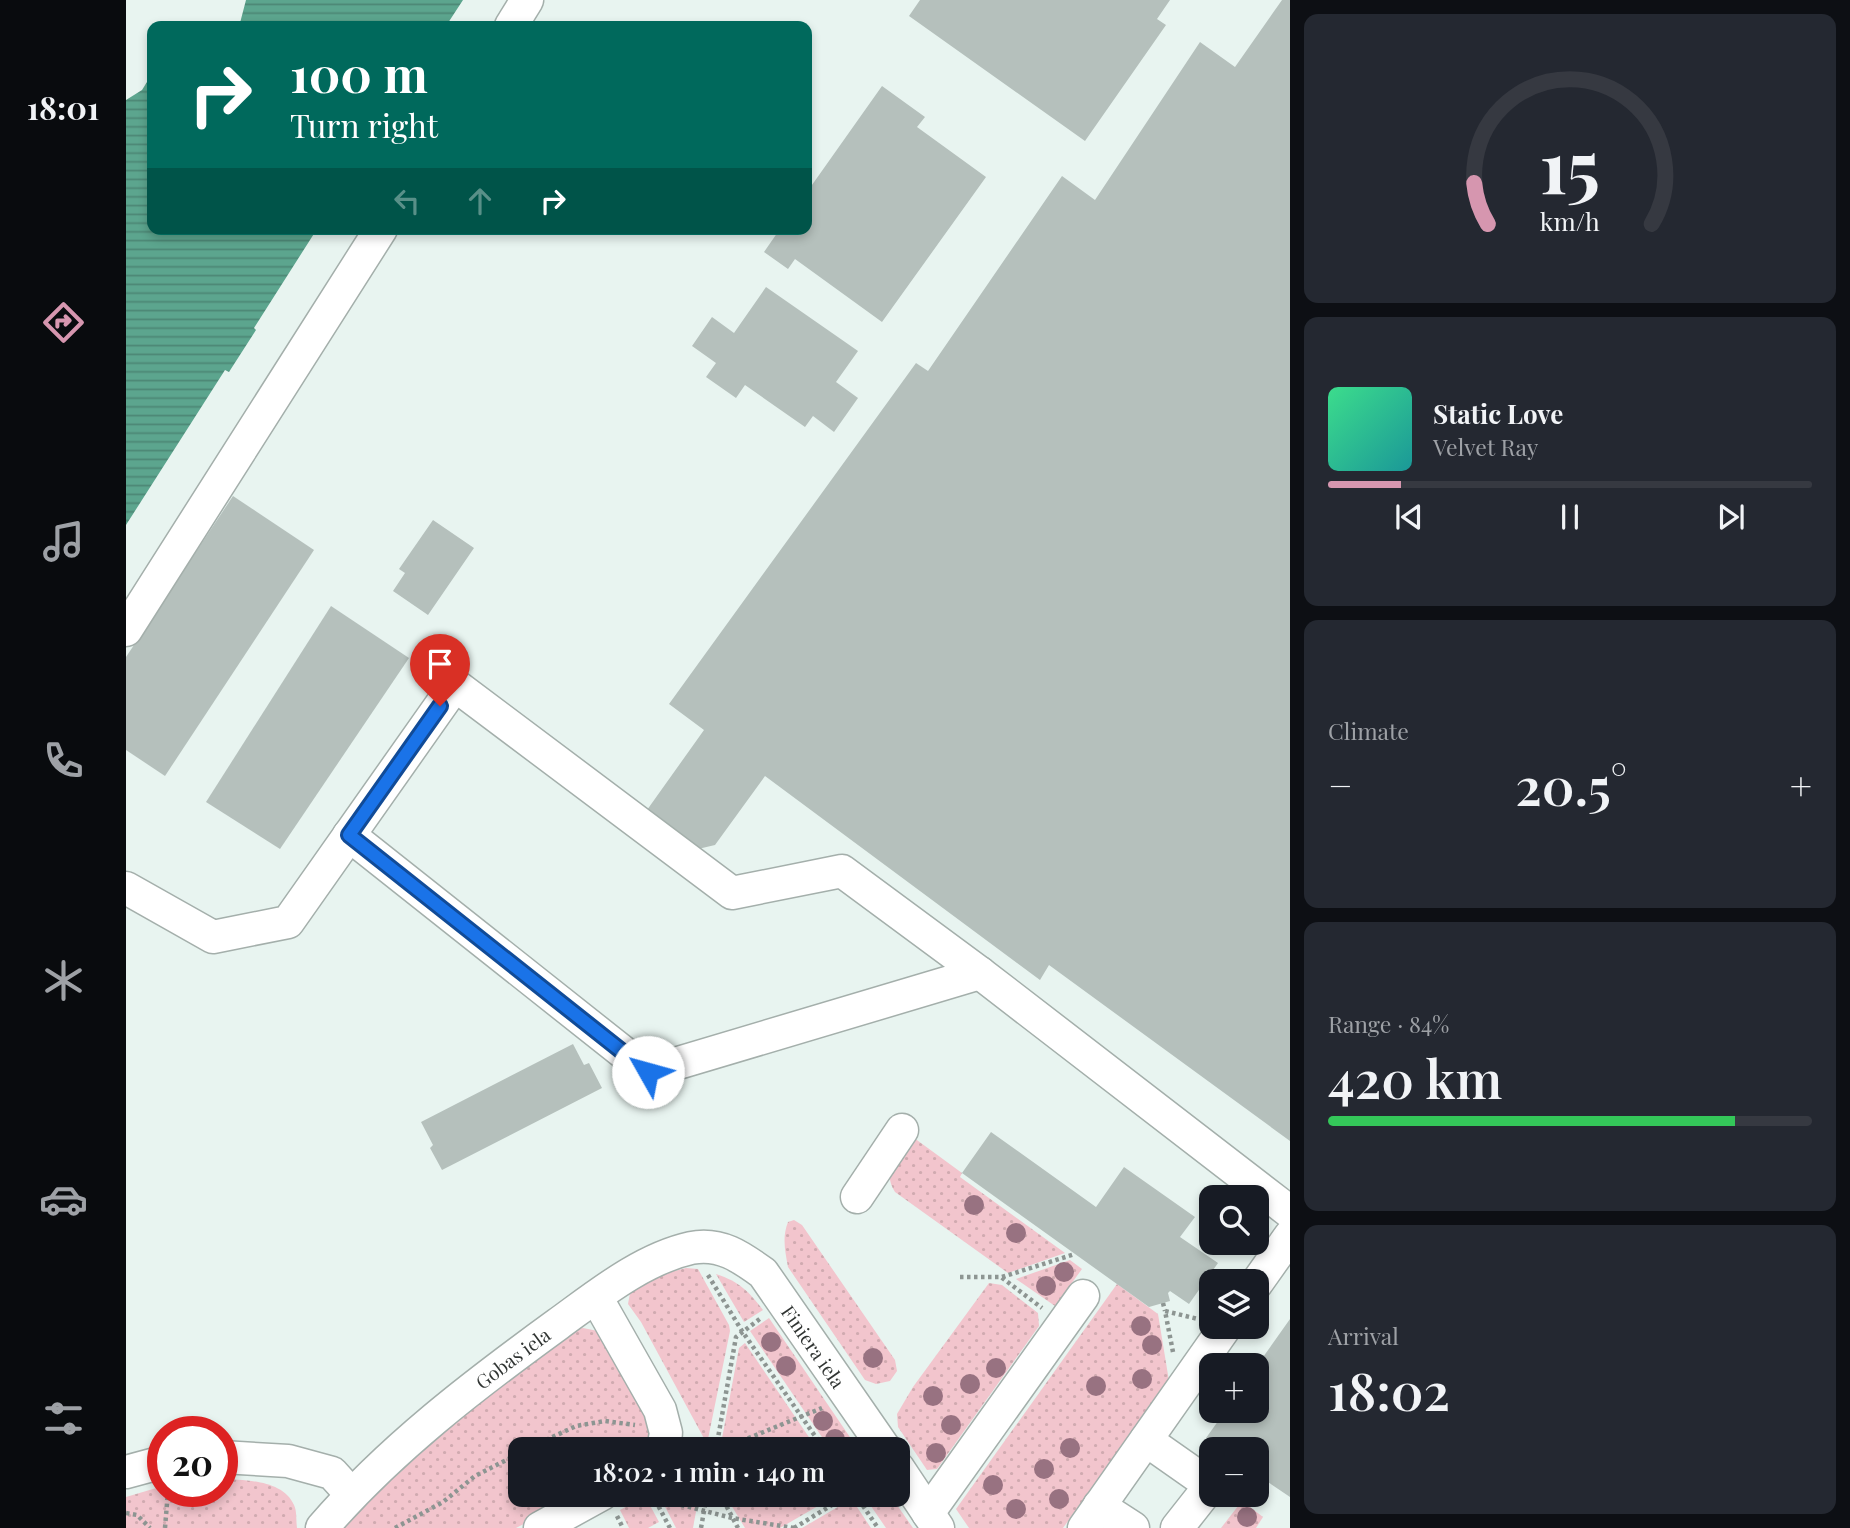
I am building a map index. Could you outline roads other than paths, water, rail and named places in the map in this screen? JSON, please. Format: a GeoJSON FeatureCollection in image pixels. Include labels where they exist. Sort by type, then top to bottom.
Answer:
{"type":"FeatureCollection","features":[{"type":"Feature","properties":{"kind":"street"},"geometry":{"type":"LineString","coordinates":[[514,21],[527,0]]}},
{"type":"Feature","properties":{"kind":"street"},"geometry":{"type":"LineString","coordinates":[[126,630],[377,235]]}},
{"type":"Feature","properties":{"kind":"street"},"geometry":{"type":"LineString","coordinates":[[126,888],[214,937],[288,922],[455,685],[732,892],[842,871],[980,973],[1290,1212]]}},
{"type":"Feature","properties":{"kind":"street"},"geometry":{"type":"LineString","coordinates":[[349,835],[648,1072],[980,973]]}},
{"type":"Feature","properties":{"kind":"street"},"geometry":{"type":"LineString","coordinates":[[856,1197],[902,1130]]}},
{"type":"Feature","properties":{"kind":"street"},"geometry":{"type":"LineString","coordinates":[[1267,1269],[1290,1236]]}},
{"type":"Feature","properties":{"kind":"street","name":"Gobas iela"},"geometry":{"type":"LineString","coordinates":[[322,1528],[351,1494],[447,1407],[596,1297],[663,1257],[692,1248],[711,1247],[734,1253]]}},
{"type":"Feature","properties":{"kind":"street","name":"Finiera iela"},"geometry":{"type":"LineString","coordinates":[[734,1253],[763,1273],[877,1437]]}},
{"type":"Feature","properties":{"kind":"street"},"geometry":{"type":"LineString","coordinates":[[910,1486],[933,1521],[1083,1296]]}},
{"type":"Feature","properties":{"kind":"street"},"geometry":{"type":"LineString","coordinates":[[596,1297],[660,1410],[664,1437]]}},
{"type":"Feature","properties":{"kind":"street"},"geometry":{"type":"LineString","coordinates":[[1133,1528],[1092,1517],[1181,1390],[1205,1339]]}},
{"type":"Feature","properties":{"kind":"street"},"geometry":{"type":"LineString","coordinates":[[1146,1440],[1203,1480],[1203,1494],[1177,1528]]}},
{"type":"Feature","properties":{"kind":"street"},"geometry":{"type":"LineString","coordinates":[[238,1458],[288,1461],[332,1473],[351,1494]]}},
{"type":"Feature","properties":{"kind":"street"},"geometry":{"type":"LineString","coordinates":[[126,1472],[147,1466]]}},
{"type":"Feature","properties":{"kind":"street"},"geometry":{"type":"LineString","coordinates":[[540,1528],[578,1507]]}}]}
